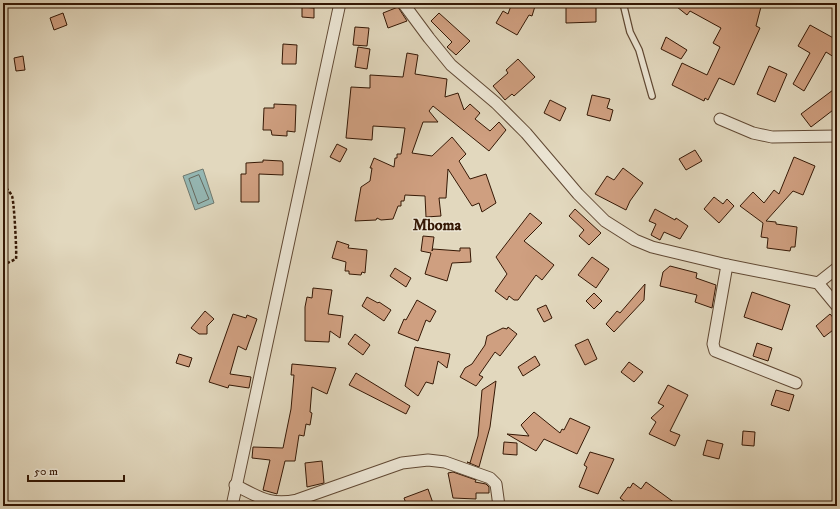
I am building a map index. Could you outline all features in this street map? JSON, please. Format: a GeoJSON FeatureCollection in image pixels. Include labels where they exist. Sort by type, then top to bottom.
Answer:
{"type":"FeatureCollection","features":[{"type":"Feature","properties":{"kind":"street"},"geometry":{"type":"LineString","coordinates":[[232,506],[235,485],[340,3]]}},
{"type":"Feature","properties":{"kind":"street"},"geometry":{"type":"LineString","coordinates":[[403,3],[428,38],[452,65],[496,103],[526,133],[578,194],[605,221],[635,240],[652,247],[727,265],[818,283],[837,306]]}},
{"type":"Feature","properties":{"kind":"street"},"geometry":{"type":"LineString","coordinates":[[720,119],[753,133],[772,137],[837,136]]}},
{"type":"Feature","properties":{"kind":"street"},"geometry":{"type":"LineString","coordinates":[[727,265],[713,344],[715,351],[796,383]]}},
{"type":"Feature","properties":{"kind":"street"},"geometry":{"type":"LineString","coordinates":[[818,283],[837,268]]}},
{"type":"Feature","properties":{"kind":"street"},"geometry":{"type":"LineString","coordinates":[[235,485],[261,498],[281,503],[297,500],[402,463],[428,460],[445,462],[490,478],[496,484],[499,506]]}},
{"type":"Feature","properties":{"kind":"lane"},"geometry":{"type":"LineString","coordinates":[[623,3],[630,32],[639,50],[652,96]]}},
{"type":"Feature","properties":{"kind":"path"},"geometry":{"type":"LineString","coordinates":[[3,184],[13,197],[14,230],[17,251],[16,258],[3,265]]}},
{"type":"Feature","properties":{"kind":"water"},"geometry":{"type":"Polygon","coordinates":[[[203,169],[214,203],[195,210],[183,176],[203,169]]]}},
{"type":"Feature","properties":{"kind":"building"},"geometry":{"type":"Polygon","coordinates":[[[512,3],[536,3],[532,16],[529,15],[517,35],[496,23],[503,11],[508,14],[512,3]]]}},
{"type":"Feature","properties":{"kind":"building"},"geometry":{"type":"Polygon","coordinates":[[[566,3],[596,3],[596,22],[566,23],[566,3]]]}},
{"type":"Feature","properties":{"kind":"building"},"geometry":{"type":"Polygon","coordinates":[[[672,3],[762,3],[756,26],[760,28],[734,85],[719,78],[708,100],[705,98],[704,101],[672,85],[682,63],[707,75],[720,47],[713,43],[721,28],[690,11],[687,15],[672,3]]]}},
{"type":"Feature","properties":{"kind":"building"},"geometry":{"type":"Polygon","coordinates":[[[302,7],[314,8],[314,18],[302,17],[302,7]]]}},
{"type":"Feature","properties":{"kind":"building"},"geometry":{"type":"Polygon","coordinates":[[[398,7],[407,21],[388,28],[383,13],[398,7]]]}},
{"type":"Feature","properties":{"kind":"building"},"geometry":{"type":"Polygon","coordinates":[[[63,13],[67,25],[54,30],[50,18],[63,13]]]}},
{"type":"Feature","properties":{"kind":"building"},"geometry":{"type":"Polygon","coordinates":[[[439,13],[470,41],[456,55],[447,47],[452,42],[431,21],[439,13]]]}},
{"type":"Feature","properties":{"kind":"building"},"geometry":{"type":"Polygon","coordinates":[[[810,25],[837,40],[837,59],[826,52],[804,91],[793,84],[810,53],[798,46],[810,25]]]}},
{"type":"Feature","properties":{"kind":"building"},"geometry":{"type":"Polygon","coordinates":[[[355,27],[369,28],[367,46],[353,45],[355,27]]]}},
{"type":"Feature","properties":{"kind":"building"},"geometry":{"type":"Polygon","coordinates":[[[666,37],[687,50],[681,59],[661,49],[666,37]]]}},
{"type":"Feature","properties":{"kind":"building"},"geometry":{"type":"Polygon","coordinates":[[[283,44],[297,45],[296,64],[282,64],[283,44]]]}},
{"type":"Feature","properties":{"kind":"building"},"geometry":{"type":"Polygon","coordinates":[[[358,47],[370,49],[367,69],[355,67],[358,47]]]}},
{"type":"Feature","properties":{"kind":"building"},"geometry":{"type":"Polygon","coordinates":[[[407,53],[418,55],[415,74],[447,79],[445,97],[458,93],[464,110],[470,104],[480,113],[475,119],[490,131],[499,122],[506,130],[489,151],[433,106],[429,111],[438,122],[423,122],[412,153],[432,156],[452,137],[466,154],[459,161],[470,179],[486,174],[496,203],[482,212],[479,203],[472,206],[448,169],[446,198],[439,198],[441,216],[426,217],[425,196],[405,195],[404,201],[401,201],[401,206],[398,206],[393,219],[381,220],[377,218],[376,220],[355,221],[361,187],[370,181],[372,168],[370,168],[374,158],[394,167],[397,154],[401,154],[405,128],[373,126],[372,140],[346,138],[351,87],[370,88],[370,75],[403,77],[407,53]]]}},
{"type":"Feature","properties":{"kind":"building"},"geometry":{"type":"Polygon","coordinates":[[[23,56],[25,70],[16,71],[14,58],[23,56]]]}},
{"type":"Feature","properties":{"kind":"building"},"geometry":{"type":"Polygon","coordinates":[[[518,59],[535,77],[514,96],[512,94],[505,100],[493,86],[508,73],[506,70],[518,59]]]}},
{"type":"Feature","properties":{"kind":"building"},"geometry":{"type":"Polygon","coordinates":[[[769,66],[787,74],[775,102],[757,94],[769,66]]]}},
{"type":"Feature","properties":{"kind":"building"},"geometry":{"type":"Polygon","coordinates":[[[837,87],[837,107],[811,127],[801,114],[837,87]]]}},
{"type":"Feature","properties":{"kind":"building"},"geometry":{"type":"Polygon","coordinates":[[[592,95],[610,99],[607,108],[613,110],[610,121],[587,115],[592,95]]]}},
{"type":"Feature","properties":{"kind":"building"},"geometry":{"type":"Polygon","coordinates":[[[550,100],[566,108],[560,121],[544,113],[550,100]]]}},
{"type":"Feature","properties":{"kind":"building"},"geometry":{"type":"Polygon","coordinates":[[[274,104],[296,105],[295,132],[287,131],[287,136],[272,135],[271,130],[263,130],[264,108],[274,108],[274,104]]]}},
{"type":"Feature","properties":{"kind":"building"},"geometry":{"type":"Polygon","coordinates":[[[337,144],[347,149],[340,162],[330,157],[337,144]]]}},
{"type":"Feature","properties":{"kind":"building"},"geometry":{"type":"Polygon","coordinates":[[[695,150],[702,161],[686,170],[679,159],[695,150]]]}},
{"type":"Feature","properties":{"kind":"building"},"geometry":{"type":"Polygon","coordinates":[[[794,157],[815,166],[803,195],[793,191],[766,221],[797,227],[795,247],[791,247],[790,251],[767,248],[768,238],[761,237],[763,223],[740,206],[753,192],[764,203],[774,190],[779,194],[794,157]]]}},
{"type":"Feature","properties":{"kind":"building"},"geometry":{"type":"Polygon","coordinates":[[[263,160],[282,161],[283,175],[259,174],[259,202],[241,202],[241,174],[246,174],[246,163],[263,162],[263,160]]]}},
{"type":"Feature","properties":{"kind":"building"},"geometry":{"type":"Polygon","coordinates":[[[623,168],[643,183],[630,201],[626,210],[595,194],[607,176],[614,180],[623,168]]]}},
{"type":"Feature","properties":{"kind":"building"},"geometry":{"type":"Polygon","coordinates":[[[714,197],[723,204],[727,199],[734,206],[719,223],[704,209],[714,197]]]}},
{"type":"Feature","properties":{"kind":"building"},"geometry":{"type":"Polygon","coordinates":[[[575,209],[601,233],[589,245],[579,236],[584,230],[569,216],[575,209]]]}},
{"type":"Feature","properties":{"kind":"building"},"geometry":{"type":"Polygon","coordinates":[[[655,209],[675,220],[676,218],[688,226],[680,239],[664,232],[660,240],[651,235],[656,224],[649,221],[655,209]]]}},
{"type":"Feature","properties":{"kind":"building"},"geometry":{"type":"Polygon","coordinates":[[[530,213],[542,223],[524,241],[554,265],[542,280],[536,275],[518,300],[514,300],[509,296],[507,300],[495,291],[507,274],[496,257],[530,213]]]}},
{"type":"Feature","properties":{"kind":"building"},"geometry":{"type":"Polygon","coordinates":[[[423,236],[434,237],[432,251],[433,249],[460,251],[460,248],[470,248],[471,262],[452,263],[447,281],[425,274],[431,253],[421,251],[423,236]]]}},
{"type":"Feature","properties":{"kind":"building"},"geometry":{"type":"Polygon","coordinates":[[[337,241],[349,245],[348,248],[367,250],[365,273],[362,272],[361,275],[349,274],[349,271],[345,271],[346,262],[332,258],[337,241]]]}},
{"type":"Feature","properties":{"kind":"building"},"geometry":{"type":"Polygon","coordinates":[[[592,257],[609,269],[596,288],[578,275],[592,257]]]}},
{"type":"Feature","properties":{"kind":"building"},"geometry":{"type":"Polygon","coordinates":[[[670,266],[697,273],[696,278],[716,285],[712,308],[695,302],[697,295],[660,286],[663,272],[670,266]]]}},
{"type":"Feature","properties":{"kind":"building"},"geometry":{"type":"Polygon","coordinates":[[[395,268],[411,278],[406,287],[390,276],[395,268]]]}},
{"type":"Feature","properties":{"kind":"building"},"geometry":{"type":"Polygon","coordinates":[[[645,284],[644,300],[614,332],[606,324],[617,311],[620,313],[645,284]]]}},
{"type":"Feature","properties":{"kind":"building"},"geometry":{"type":"Polygon","coordinates":[[[313,288],[332,290],[328,314],[343,316],[340,338],[330,331],[329,342],[305,341],[305,307],[307,297],[312,298],[313,288]]]}},
{"type":"Feature","properties":{"kind":"building"},"geometry":{"type":"Polygon","coordinates":[[[752,292],[790,305],[782,330],[744,317],[752,292]]]}},
{"type":"Feature","properties":{"kind":"building"},"geometry":{"type":"Polygon","coordinates":[[[594,293],[602,301],[594,309],[586,301],[594,293]]]}},
{"type":"Feature","properties":{"kind":"building"},"geometry":{"type":"Polygon","coordinates":[[[367,297],[378,303],[379,302],[391,310],[384,321],[362,306],[367,297]]]}},
{"type":"Feature","properties":{"kind":"building"},"geometry":{"type":"Polygon","coordinates":[[[417,300],[436,311],[430,322],[426,320],[418,341],[398,333],[404,319],[406,320],[417,300]]]}},
{"type":"Feature","properties":{"kind":"building"},"geometry":{"type":"Polygon","coordinates":[[[546,305],[552,318],[544,322],[537,309],[546,305]]]}},
{"type":"Feature","properties":{"kind":"building"},"geometry":{"type":"Polygon","coordinates":[[[205,311],[214,319],[207,326],[207,334],[199,334],[191,328],[205,311]]]}},
{"type":"Feature","properties":{"kind":"building"},"geometry":{"type":"Polygon","coordinates":[[[233,314],[246,318],[247,315],[257,319],[246,350],[238,346],[230,374],[251,377],[249,388],[229,385],[228,388],[209,382],[233,314]]]}},
{"type":"Feature","properties":{"kind":"building"},"geometry":{"type":"Polygon","coordinates":[[[830,314],[837,322],[837,327],[824,337],[816,326],[830,314]]]}},
{"type":"Feature","properties":{"kind":"building"},"geometry":{"type":"Polygon","coordinates":[[[508,327],[517,334],[500,356],[495,352],[479,375],[483,377],[476,386],[460,377],[465,368],[472,364],[485,345],[487,336],[503,328],[507,329],[508,327]]]}},
{"type":"Feature","properties":{"kind":"building"},"geometry":{"type":"Polygon","coordinates":[[[355,334],[370,345],[363,355],[348,344],[355,334]]]}},
{"type":"Feature","properties":{"kind":"building"},"geometry":{"type":"Polygon","coordinates":[[[588,339],[597,359],[585,365],[575,345],[588,339]]]}},
{"type":"Feature","properties":{"kind":"building"},"geometry":{"type":"Polygon","coordinates":[[[757,343],[772,348],[768,361],[753,356],[757,343]]]}},
{"type":"Feature","properties":{"kind":"building"},"geometry":{"type":"Polygon","coordinates":[[[415,347],[450,354],[447,368],[438,361],[433,384],[426,382],[418,396],[405,386],[415,347]]]}},
{"type":"Feature","properties":{"kind":"building"},"geometry":{"type":"Polygon","coordinates":[[[179,354],[192,358],[189,367],[176,363],[179,354]]]}},
{"type":"Feature","properties":{"kind":"building"},"geometry":{"type":"Polygon","coordinates":[[[535,356],[540,365],[523,376],[518,367],[535,356]]]}},
{"type":"Feature","properties":{"kind":"building"},"geometry":{"type":"Polygon","coordinates":[[[629,362],[643,372],[634,382],[621,372],[629,362]]]}},
{"type":"Feature","properties":{"kind":"building"},"geometry":{"type":"Polygon","coordinates":[[[292,364],[336,368],[327,394],[312,387],[310,412],[312,413],[310,425],[306,424],[304,436],[299,435],[295,461],[285,461],[277,494],[263,490],[270,460],[252,458],[253,447],[283,448],[291,409],[294,375],[291,375],[292,364]]]}},
{"type":"Feature","properties":{"kind":"building"},"geometry":{"type":"Polygon","coordinates":[[[356,373],[410,406],[406,414],[349,385],[356,373]]]}},
{"type":"Feature","properties":{"kind":"building"},"geometry":{"type":"Polygon","coordinates":[[[496,381],[490,427],[479,467],[467,462],[470,463],[478,436],[482,390],[496,381]]]}},
{"type":"Feature","properties":{"kind":"building"},"geometry":{"type":"Polygon","coordinates":[[[668,385],[688,395],[670,431],[680,435],[675,446],[649,434],[656,422],[651,418],[664,406],[658,403],[668,385]]]}},
{"type":"Feature","properties":{"kind":"building"},"geometry":{"type":"Polygon","coordinates":[[[776,390],[794,395],[789,411],[771,405],[776,390]]]}},
{"type":"Feature","properties":{"kind":"building"},"geometry":{"type":"Polygon","coordinates":[[[534,412],[560,433],[562,429],[564,430],[570,418],[590,427],[577,454],[544,439],[536,451],[507,434],[529,436],[521,425],[534,412]]]}},
{"type":"Feature","properties":{"kind":"building"},"geometry":{"type":"Polygon","coordinates":[[[743,431],[755,432],[754,446],[742,445],[743,431]]]}},
{"type":"Feature","properties":{"kind":"building"},"geometry":{"type":"Polygon","coordinates":[[[707,440],[723,444],[719,459],[703,455],[707,440]]]}},
{"type":"Feature","properties":{"kind":"building"},"geometry":{"type":"Polygon","coordinates":[[[504,442],[517,443],[517,455],[503,454],[504,442]]]}},
{"type":"Feature","properties":{"kind":"building"},"geometry":{"type":"Polygon","coordinates":[[[590,452],[614,459],[598,494],[579,487],[587,467],[584,465],[590,452]]]}},
{"type":"Feature","properties":{"kind":"building"},"geometry":{"type":"Polygon","coordinates":[[[322,461],[324,483],[307,487],[305,463],[322,461]]]}},
{"type":"Feature","properties":{"kind":"building"},"geometry":{"type":"Polygon","coordinates":[[[453,472],[476,480],[475,482],[486,484],[489,487],[489,493],[476,493],[476,499],[453,498],[448,473],[453,472]]]}},
{"type":"Feature","properties":{"kind":"building"},"geometry":{"type":"Polygon","coordinates":[[[646,482],[679,506],[631,506],[620,498],[633,483],[641,489],[646,482]]]}},
{"type":"Feature","properties":{"kind":"building"},"geometry":{"type":"Polygon","coordinates":[[[428,489],[434,506],[407,506],[404,498],[428,489]]]}},
{"type":"Feature","properties":{"kind":"district","name":"Mboma"},"geometry":{"type":"Point","coordinates":[437,224]}}]}
